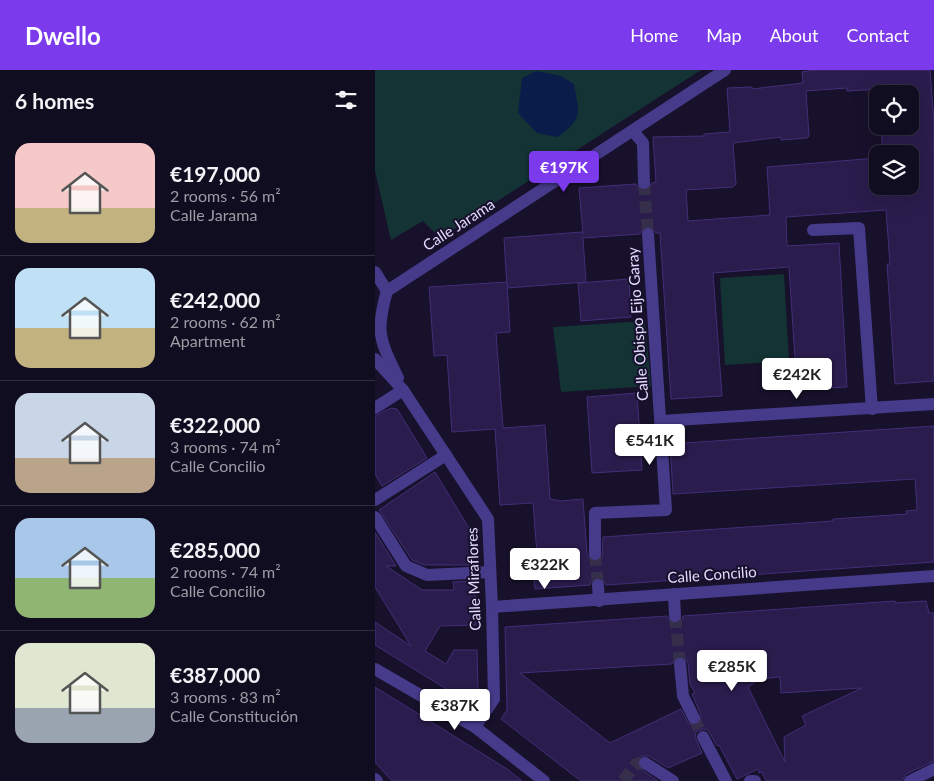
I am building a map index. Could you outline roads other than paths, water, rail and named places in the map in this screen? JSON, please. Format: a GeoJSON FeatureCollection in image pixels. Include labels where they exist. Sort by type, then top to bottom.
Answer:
{"type":"FeatureCollection","features":[{"type":"Feature","properties":{"kind":"street","name":"Calle Jarama"},"geometry":{"type":"LineString","coordinates":[[387,291],[725,70]]}},
{"type":"Feature","properties":{"kind":"street"},"geometry":{"type":"LineString","coordinates":[[633,131],[643,143],[644,183]]}},
{"type":"Feature","properties":{"kind":"street"},"geometry":{"type":"LineString","coordinates":[[813,230],[859,228],[872,409]]}},
{"type":"Feature","properties":{"kind":"street","name":"Calle Obispo Eijo Garay"},"geometry":{"type":"LineString","coordinates":[[595,554],[595,514],[665,510],[648,234]]}},
{"type":"Feature","properties":{"kind":"street"},"geometry":{"type":"LineString","coordinates":[[375,272],[387,291]]}},
{"type":"Feature","properties":{"kind":"street"},"geometry":{"type":"LineString","coordinates":[[375,283],[387,291]]}},
{"type":"Feature","properties":{"kind":"street","name":"Calle Miraflores"},"geometry":{"type":"LineString","coordinates":[[387,291],[378,317],[381,341],[403,390]]}},
{"type":"Feature","properties":{"kind":"street","name":"Calle Miraflores"},"geometry":{"type":"LineString","coordinates":[[375,358],[403,390],[488,518],[492,607],[493,699],[475,727]]}},
{"type":"Feature","properties":{"kind":"street"},"geometry":{"type":"LineString","coordinates":[[375,408],[403,390]]}},
{"type":"Feature","properties":{"kind":"street"},"geometry":{"type":"LineString","coordinates":[[661,421],[934,404]]}},
{"type":"Feature","properties":{"kind":"street"},"geometry":{"type":"LineString","coordinates":[[375,500],[446,455]]}},
{"type":"Feature","properties":{"kind":"street"},"geometry":{"type":"LineString","coordinates":[[375,517],[406,566],[427,574],[491,572]]}},
{"type":"Feature","properties":{"kind":"street","name":"Calle Concilio"},"geometry":{"type":"LineString","coordinates":[[492,607],[599,601],[934,576]]}},
{"type":"Feature","properties":{"kind":"street"},"geometry":{"type":"LineString","coordinates":[[598,585],[599,601]]}},
{"type":"Feature","properties":{"kind":"street"},"geometry":{"type":"LineString","coordinates":[[674,594],[675,616]]}},
{"type":"Feature","properties":{"kind":"street"},"geometry":{"type":"LineString","coordinates":[[679,664],[683,696],[694,718]]}},
{"type":"Feature","properties":{"kind":"street"},"geometry":{"type":"LineString","coordinates":[[375,669],[475,727],[545,781]]}},
{"type":"Feature","properties":{"kind":"street"},"geometry":{"type":"LineString","coordinates":[[703,737],[725,781]]}},
{"type":"Feature","properties":{"kind":"street"},"geometry":{"type":"LineString","coordinates":[[645,763],[673,781]]}},
{"type":"Feature","properties":{"kind":"street"},"geometry":{"type":"LineString","coordinates":[[910,781],[934,769]]}},
{"type":"Feature","properties":{"kind":"water"},"geometry":{"type":"Polygon","coordinates":[[[536,71],[561,76],[574,84],[578,115],[572,125],[558,137],[537,133],[518,113],[522,78],[536,71]]]}},
{"type":"Feature","properties":{"kind":"tunnel"},"geometry":{"type":"LineString","coordinates":[[644,183],[648,234]]}},
{"type":"Feature","properties":{"kind":"tunnel"},"geometry":{"type":"LineString","coordinates":[[595,554],[598,585]]}},
{"type":"Feature","properties":{"kind":"tunnel"},"geometry":{"type":"LineString","coordinates":[[675,616],[680,664]]}},
{"type":"Feature","properties":{"kind":"tunnel"},"geometry":{"type":"LineString","coordinates":[[694,718],[703,737]]}},
{"type":"Feature","properties":{"kind":"tunnel"},"geometry":{"type":"LineString","coordinates":[[623,781],[636,764],[645,763]]}}]}
